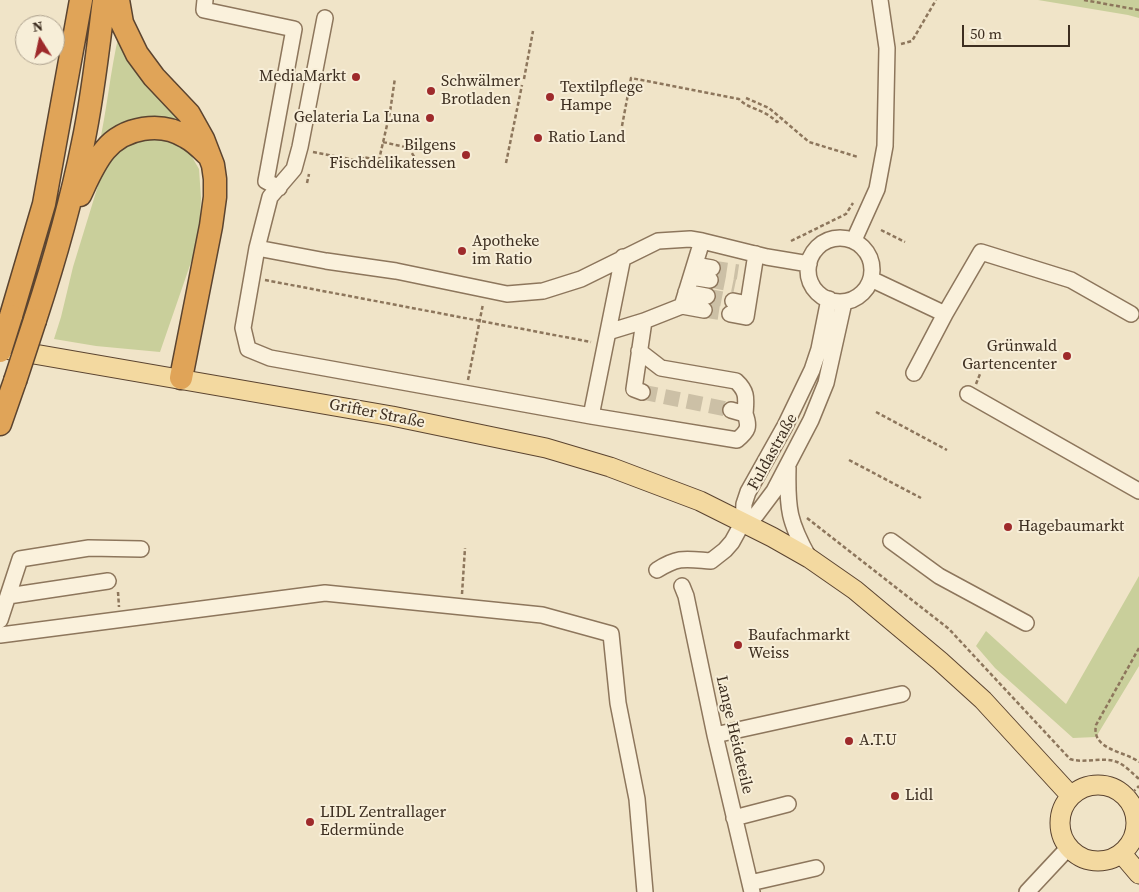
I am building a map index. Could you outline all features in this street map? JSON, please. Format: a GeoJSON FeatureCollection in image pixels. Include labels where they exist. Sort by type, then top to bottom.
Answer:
{"type":"FeatureCollection","features":[{"type":"Feature","properties":{"kind":"highway"},"geometry":{"type":"LineString","coordinates":[[0,349],[12,316],[44,204],[81,0]]}},
{"type":"Feature","properties":{"kind":"highway"},"geometry":{"type":"LineString","coordinates":[[0,424],[61,239],[84,142],[104,0]]}},
{"type":"Feature","properties":{"kind":"highway"},"geometry":{"type":"LineString","coordinates":[[118,0],[122,23],[137,54],[154,77],[196,124],[210,157],[215,179],[214,207],[181,378]]}},
{"type":"Feature","properties":{"kind":"highway"},"geometry":{"type":"LineString","coordinates":[[61,239],[96,164],[105,150],[121,136],[141,129],[165,129],[185,136],[210,157]]}},
{"type":"Feature","properties":{"kind":"main road","name":"Grifter Straße"},"geometry":{"type":"LineString","coordinates":[[0,349],[181,378],[392,416],[546,448],[610,466],[700,500],[809,558],[855,590],[940,661],[982,700],[1071,796]]}},
{"type":"Feature","properties":{"kind":"main road"},"geometry":{"type":"LineString","coordinates":[[1095,784],[1133,791],[1137,827],[1132,842],[1122,854],[1114,858],[1098,861],[1082,857],[1069,847],[1061,833],[1060,817],[1062,809],[1071,796],[1086,786],[1095,784]]}},
{"type":"Feature","properties":{"kind":"main road"},"geometry":{"type":"LineString","coordinates":[[1122,854],[1139,874]]}},
{"type":"Feature","properties":{"kind":"street"},"geometry":{"type":"LineString","coordinates":[[205,0],[204,10],[294,29],[266,181],[278,188]]}},
{"type":"Feature","properties":{"kind":"street"},"geometry":{"type":"LineString","coordinates":[[854,240],[877,189],[886,146],[887,48],[880,0]]}},
{"type":"Feature","properties":{"kind":"street"},"geometry":{"type":"LineString","coordinates":[[325,18],[294,169],[270,197],[257,248],[243,328],[248,349],[270,358],[591,416],[737,440],[747,432],[749,424],[738,412],[746,396],[743,387],[736,381],[662,368],[640,351]]}},
{"type":"Feature","properties":{"kind":"street"},"geometry":{"type":"LineString","coordinates":[[835,238],[854,240],[868,252],[872,261],[871,279],[867,288],[853,299],[844,302],[828,300],[821,295],[810,281],[808,272],[812,254],[826,241],[835,238]]}},
{"type":"Feature","properties":{"kind":"street"},"geometry":{"type":"LineString","coordinates":[[257,248],[326,261],[370,266],[507,294],[543,291],[581,279],[658,241],[690,239],[809,264]]}},
{"type":"Feature","properties":{"kind":"street"},"geometry":{"type":"LineString","coordinates":[[684,299],[702,241]]}},
{"type":"Feature","properties":{"kind":"street"},"geometry":{"type":"LineString","coordinates":[[914,373],[981,252],[1070,280],[1131,314]]}},
{"type":"Feature","properties":{"kind":"street"},"geometry":{"type":"LineString","coordinates":[[731,308],[746,317],[748,304],[744,280],[756,254]]}},
{"type":"Feature","properties":{"kind":"street"},"geometry":{"type":"LineString","coordinates":[[591,416],[623,257]]}},
{"type":"Feature","properties":{"kind":"street"},"geometry":{"type":"LineString","coordinates":[[693,271],[711,274]]}},
{"type":"Feature","properties":{"kind":"street"},"geometry":{"type":"LineString","coordinates":[[871,279],[945,314]]}},
{"type":"Feature","properties":{"kind":"street"},"geometry":{"type":"LineString","coordinates":[[607,338],[644,321],[684,299],[706,303]]}},
{"type":"Feature","properties":{"kind":"street","name":"Fuldastraße"},"geometry":{"type":"LineString","coordinates":[[743,522],[744,504],[748,492],[785,426],[812,370],[819,349],[828,300]]}},
{"type":"Feature","properties":{"kind":"street","name":"Fuldastraße"},"geometry":{"type":"LineString","coordinates":[[743,522],[756,515],[774,491],[811,420],[826,383],[844,302]]}},
{"type":"Feature","properties":{"kind":"street"},"geometry":{"type":"LineString","coordinates":[[642,392],[634,389],[644,321]]}},
{"type":"Feature","properties":{"kind":"street"},"geometry":{"type":"LineString","coordinates":[[968,394],[1139,492]]}},
{"type":"Feature","properties":{"kind":"street"},"geometry":{"type":"LineString","coordinates":[[788,464],[788,499],[791,522],[796,536],[809,558]]}},
{"type":"Feature","properties":{"kind":"street"},"geometry":{"type":"LineString","coordinates":[[657,570],[672,561],[685,558],[712,561],[732,542],[743,522]]}},
{"type":"Feature","properties":{"kind":"street"},"geometry":{"type":"LineString","coordinates":[[891,541],[940,576],[1026,623]]}},
{"type":"Feature","properties":{"kind":"street"},"geometry":{"type":"LineString","coordinates":[[0,620],[20,560],[90,548],[141,549]]}},
{"type":"Feature","properties":{"kind":"street"},"geometry":{"type":"LineString","coordinates":[[8,596],[108,581]]}},
{"type":"Feature","properties":{"kind":"street","name":"Lange Heideteile"},"geometry":{"type":"LineString","coordinates":[[682,586],[686,596],[715,735],[751,887]]}},
{"type":"Feature","properties":{"kind":"street"},"geometry":{"type":"LineString","coordinates":[[0,635],[325,593],[542,615],[611,634],[618,703],[637,799],[645,892]]}},
{"type":"Feature","properties":{"kind":"street"},"geometry":{"type":"LineString","coordinates":[[715,735],[902,694]]}},
{"type":"Feature","properties":{"kind":"street"},"geometry":{"type":"LineString","coordinates":[[734,818],[788,804]]}},
{"type":"Feature","properties":{"kind":"street"},"geometry":{"type":"LineString","coordinates":[[1027,892],[1052,863],[1069,847]]}},
{"type":"Feature","properties":{"kind":"street"},"geometry":{"type":"LineString","coordinates":[[751,887],[816,868]]}},
{"type":"Feature","properties":{"kind":"path"},"geometry":{"type":"LineString","coordinates":[[887,48],[912,40],[936,0]]}},
{"type":"Feature","properties":{"kind":"path"},"geometry":{"type":"LineString","coordinates":[[1084,0],[1139,10]]}},
{"type":"Feature","properties":{"kind":"path"},"geometry":{"type":"LineString","coordinates":[[524,79],[533,31]]}},
{"type":"Feature","properties":{"kind":"path"},"geometry":{"type":"LineString","coordinates":[[362,161],[363,157],[378,160],[390,112],[395,78]]}},
{"type":"Feature","properties":{"kind":"path"},"geometry":{"type":"LineString","coordinates":[[622,126],[631,78],[739,99],[745,106],[760,110],[776,122],[783,118]]}},
{"type":"Feature","properties":{"kind":"path"},"geometry":{"type":"LineString","coordinates":[[506,157],[522,83],[506,163]]}},
{"type":"Feature","properties":{"kind":"path"},"geometry":{"type":"LineString","coordinates":[[746,98],[769,108],[809,142],[858,157]]}},
{"type":"Feature","properties":{"kind":"path"},"geometry":{"type":"LineString","coordinates":[[382,142],[409,148],[416,160]]}},
{"type":"Feature","properties":{"kind":"path"},"geometry":{"type":"LineString","coordinates":[[311,160],[313,152],[381,165]]}},
{"type":"Feature","properties":{"kind":"path"},"geometry":{"type":"LineString","coordinates":[[307,183],[310,167]]}},
{"type":"Feature","properties":{"kind":"path"},"geometry":{"type":"LineString","coordinates":[[791,241],[846,214],[853,203]]}},
{"type":"Feature","properties":{"kind":"path"},"geometry":{"type":"LineString","coordinates":[[881,230],[905,242]]}},
{"type":"Feature","properties":{"kind":"path"},"geometry":{"type":"LineString","coordinates":[[252,277],[480,320],[607,338]]}},
{"type":"Feature","properties":{"kind":"path"},"geometry":{"type":"LineString","coordinates":[[465,393],[486,290]]}},
{"type":"Feature","properties":{"kind":"path"},"geometry":{"type":"LineString","coordinates":[[876,412],[947,450]]}},
{"type":"Feature","properties":{"kind":"path"},"geometry":{"type":"LineString","coordinates":[[850,460],[921,498]]}},
{"type":"Feature","properties":{"kind":"path"},"geometry":{"type":"LineString","coordinates":[[806,518],[949,630],[1070,759],[1077,762],[1102,760],[1117,762],[1139,779]]}},
{"type":"Feature","properties":{"kind":"path"},"geometry":{"type":"LineString","coordinates":[[461,607],[465,548]]}},
{"type":"Feature","properties":{"kind":"path"},"geometry":{"type":"LineString","coordinates":[[1139,648],[1095,730],[1098,740],[1106,747],[1114,752],[1128,755],[1139,762]]}},
{"type":"Feature","properties":{"kind":"green space"},"geometry":{"type":"Polygon","coordinates":[[[1038,0],[1139,0],[1139,18],[1128,15],[1038,0]]]}},
{"type":"Feature","properties":{"kind":"green space"},"geometry":{"type":"Polygon","coordinates":[[[119,34],[190,125],[169,124],[98,150],[113,63],[119,34]]]}},
{"type":"Feature","properties":{"kind":"green space"},"geometry":{"type":"Polygon","coordinates":[[[139,138],[166,138],[188,150],[199,169],[201,198],[199,239],[160,352],[96,346],[54,339],[73,267],[100,179],[114,153],[139,138]]]}},
{"type":"Feature","properties":{"kind":"green space"},"geometry":{"type":"Polygon","coordinates":[[[1139,576],[1139,666],[1096,737],[1073,738],[995,668],[976,646],[986,631],[1066,704],[1139,576]]]}},
{"type":"Feature","properties":{"kind":"tunnel"},"geometry":{"type":"LineString","coordinates":[[712,268],[738,272]]}},
{"type":"Feature","properties":{"kind":"tunnel"},"geometry":{"type":"LineString","coordinates":[[710,280],[735,285]]}},
{"type":"Feature","properties":{"kind":"tunnel"},"geometry":{"type":"LineString","coordinates":[[707,296],[733,301]]}},
{"type":"Feature","properties":{"kind":"tunnel"},"geometry":{"type":"LineString","coordinates":[[704,310],[730,314]]}},
{"type":"Feature","properties":{"kind":"tunnel"},"geometry":{"type":"LineString","coordinates":[[642,392],[731,410]]}},
{"type":"Feature","properties":{"kind":"place","name":"MediaMarkt"},"geometry":{"type":"Point","coordinates":[356,77]}},
{"type":"Feature","properties":{"kind":"place","name":"Schwälmer Brotladen"},"geometry":{"type":"Point","coordinates":[431,91]}},
{"type":"Feature","properties":{"kind":"place","name":"Textilpflege Hampe"},"geometry":{"type":"Point","coordinates":[550,97]}},
{"type":"Feature","properties":{"kind":"place","name":"Gelateria La Luna"},"geometry":{"type":"Point","coordinates":[430,118]}},
{"type":"Feature","properties":{"kind":"place","name":"Ratio Land"},"geometry":{"type":"Point","coordinates":[538,138]}},
{"type":"Feature","properties":{"kind":"place","name":"Bilgens Fischdelikatessen"},"geometry":{"type":"Point","coordinates":[466,155]}},
{"type":"Feature","properties":{"kind":"place","name":"Apotheke im Ratio"},"geometry":{"type":"Point","coordinates":[462,251]}},
{"type":"Feature","properties":{"kind":"place","name":"Grünwald Gartencenter"},"geometry":{"type":"Point","coordinates":[1067,356]}},
{"type":"Feature","properties":{"kind":"place","name":"Hagebaumarkt"},"geometry":{"type":"Point","coordinates":[1008,527]}},
{"type":"Feature","properties":{"kind":"place","name":"Baufachmarkt Weiss"},"geometry":{"type":"Point","coordinates":[738,645]}},
{"type":"Feature","properties":{"kind":"place","name":"A.T.U"},"geometry":{"type":"Point","coordinates":[849,741]}},
{"type":"Feature","properties":{"kind":"place","name":"Lidl"},"geometry":{"type":"Point","coordinates":[895,796]}},
{"type":"Feature","properties":{"kind":"place","name":"LIDL Zentrallager Edermünde"},"geometry":{"type":"Point","coordinates":[310,822]}}]}
